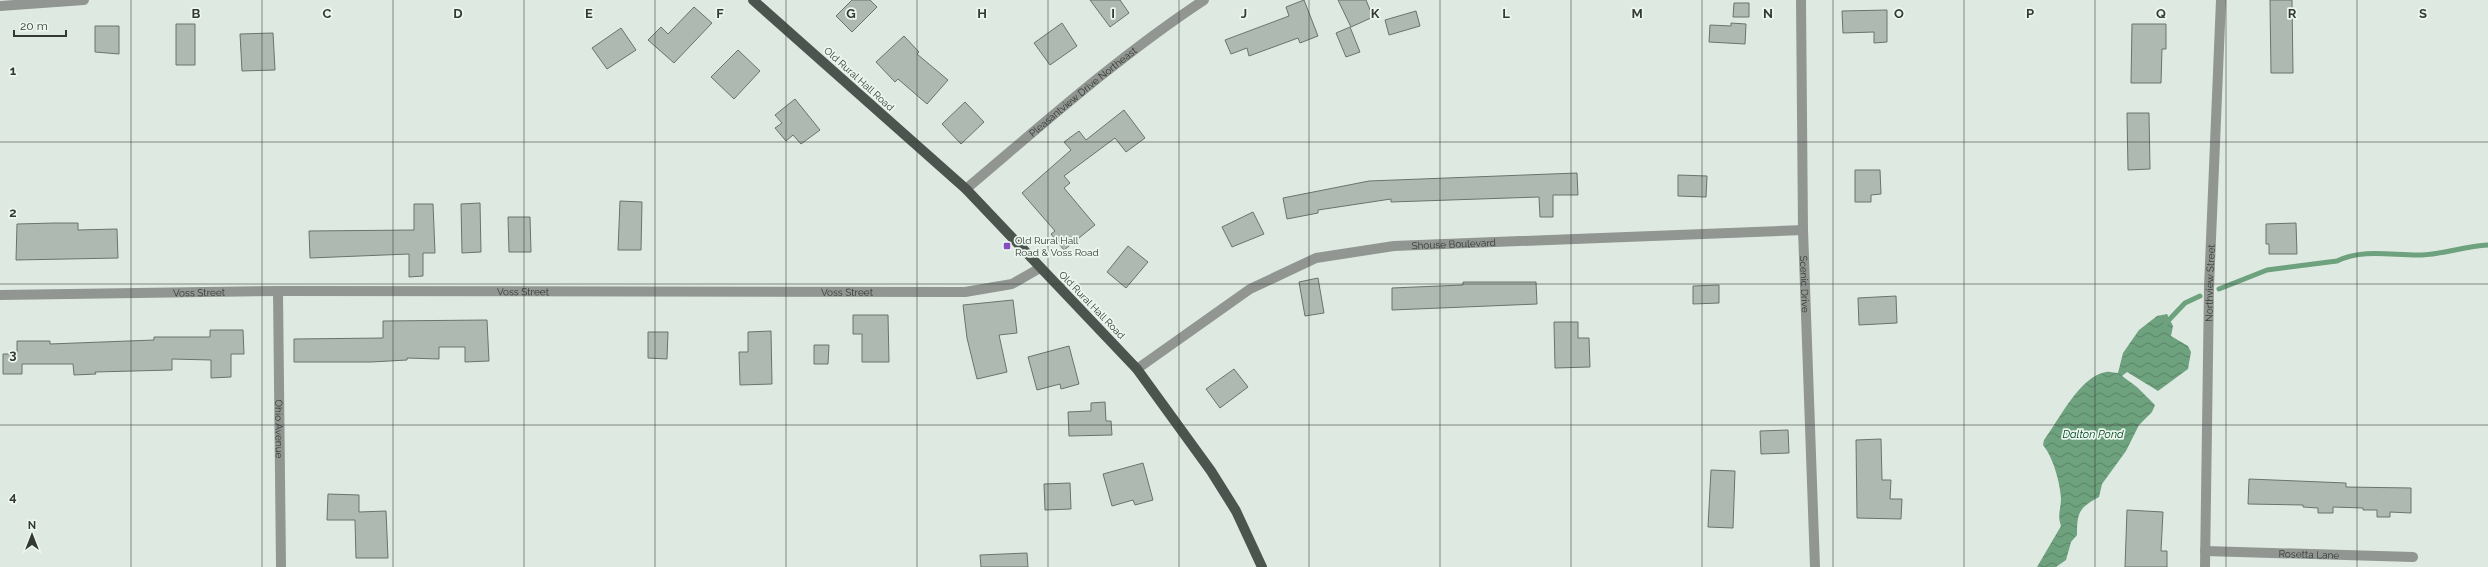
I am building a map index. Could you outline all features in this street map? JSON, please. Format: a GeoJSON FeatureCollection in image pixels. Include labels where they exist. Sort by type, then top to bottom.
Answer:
{"type":"FeatureCollection","features":[{"type":"Feature","properties":{"kind":"main road","name":"Old Rural Hall Road"},"geometry":{"type":"LineString","coordinates":[[753,0],[966,189],[1136,369],[1211,471],[1236,511],[1262,567]]}},
{"type":"Feature","properties":{"kind":"street"},"geometry":{"type":"LineString","coordinates":[[0,6],[84,0]]}},
{"type":"Feature","properties":{"kind":"street","name":"Pleasantview Drive Northeast"},"geometry":{"type":"LineString","coordinates":[[966,189],[1112,67],[1168,23],[1204,0]]}},
{"type":"Feature","properties":{"kind":"street","name":"Scenic Drive"},"geometry":{"type":"LineString","coordinates":[[1801,0],[1803,230],[1815,567]]}},
{"type":"Feature","properties":{"kind":"street","name":"Northview Street"},"geometry":{"type":"LineString","coordinates":[[2205,567],[2209,287],[2221,0]]}},
{"type":"Feature","properties":{"kind":"street","name":"Shouse Boulevard"},"geometry":{"type":"LineString","coordinates":[[1136,369],[1250,288],[1316,258],[1394,246],[1803,230]]}},
{"type":"Feature","properties":{"kind":"street","name":"Voss Street"},"geometry":{"type":"LineString","coordinates":[[0,295],[278,291],[966,292],[1012,284],[1040,268]]}},
{"type":"Feature","properties":{"kind":"street","name":"Ohio Avenue"},"geometry":{"type":"LineString","coordinates":[[278,291],[281,567]]}},
{"type":"Feature","properties":{"kind":"street","name":"Rosetta Lane"},"geometry":{"type":"LineString","coordinates":[[2205,551],[2413,557]]}},
{"type":"Feature","properties":{"kind":"water","name":"Dalton Pond"},"geometry":{"type":"Polygon","coordinates":[[[2167,314],[2173,326],[2171,336],[2188,346],[2191,352],[2188,369],[2158,391],[2127,372],[2122,376],[2137,387],[2155,405],[2152,412],[2139,425],[2126,451],[2102,484],[2099,497],[2087,504],[2080,512],[2077,535],[2071,542],[2066,560],[2056,567],[2037,567],[2061,526],[2059,519],[2061,498],[2059,485],[2053,463],[2043,445],[2044,440],[2079,390],[2096,375],[2108,372],[2118,373],[2123,353],[2139,330],[2157,316],[2167,314]]]}},
{"type":"Feature","properties":{"kind":"building"},"geometry":{"type":"Polygon","coordinates":[[[852,0],[870,0],[877,7],[852,32],[836,16],[852,0]]]}},
{"type":"Feature","properties":{"kind":"building"},"geometry":{"type":"Polygon","coordinates":[[[1090,0],[1120,0],[1129,13],[1110,27],[1090,0]]]}},
{"type":"Feature","properties":{"kind":"building"},"geometry":{"type":"Polygon","coordinates":[[[1304,0],[1318,36],[1300,43],[1298,38],[1249,56],[1247,48],[1231,54],[1225,40],[1289,16],[1286,7],[1304,0]]]}},
{"type":"Feature","properties":{"kind":"building"},"geometry":{"type":"Polygon","coordinates":[[[1338,0],[1366,0],[1373,17],[1351,27],[1338,0]]]}},
{"type":"Feature","properties":{"kind":"building"},"geometry":{"type":"Polygon","coordinates":[[[2270,0],[2292,0],[2293,73],[2271,73],[2270,0]]]}},
{"type":"Feature","properties":{"kind":"building"},"geometry":{"type":"Polygon","coordinates":[[[1734,3],[1749,3],[1749,17],[1733,17],[1734,3]]]}},
{"type":"Feature","properties":{"kind":"building"},"geometry":{"type":"Polygon","coordinates":[[[694,7],[712,23],[674,63],[648,40],[661,27],[668,34],[694,7]]]}},
{"type":"Feature","properties":{"kind":"building"},"geometry":{"type":"Polygon","coordinates":[[[1887,10],[1887,42],[1874,43],[1874,32],[1843,33],[1842,11],[1887,10]]]}},
{"type":"Feature","properties":{"kind":"building"},"geometry":{"type":"Polygon","coordinates":[[[1416,11],[1420,26],[1389,35],[1385,20],[1416,11]]]}},
{"type":"Feature","properties":{"kind":"building"},"geometry":{"type":"Polygon","coordinates":[[[1062,23],[1077,46],[1050,65],[1034,43],[1062,23]]]}},
{"type":"Feature","properties":{"kind":"building"},"geometry":{"type":"Polygon","coordinates":[[[1731,23],[1746,24],[1745,44],[1709,42],[1710,25],[1731,26],[1731,23]]]}},
{"type":"Feature","properties":{"kind":"building"},"geometry":{"type":"Polygon","coordinates":[[[176,24],[195,24],[195,65],[176,65],[176,24]]]}},
{"type":"Feature","properties":{"kind":"building"},"geometry":{"type":"Polygon","coordinates":[[[2132,24],[2166,24],[2166,49],[2162,49],[2161,83],[2131,83],[2132,24]]]}},
{"type":"Feature","properties":{"kind":"building"},"geometry":{"type":"Polygon","coordinates":[[[95,26],[119,26],[119,54],[95,52],[95,26]]]}},
{"type":"Feature","properties":{"kind":"building"},"geometry":{"type":"Polygon","coordinates":[[[1350,27],[1360,52],[1346,57],[1336,33],[1350,27]]]}},
{"type":"Feature","properties":{"kind":"building"},"geometry":{"type":"Polygon","coordinates":[[[621,28],[636,50],[607,69],[592,48],[621,28]]]}},
{"type":"Feature","properties":{"kind":"building"},"geometry":{"type":"Polygon","coordinates":[[[273,33],[275,70],[242,71],[240,34],[273,33]]]}},
{"type":"Feature","properties":{"kind":"building"},"geometry":{"type":"Polygon","coordinates":[[[904,36],[919,52],[917,54],[948,80],[927,104],[898,79],[895,82],[876,62],[904,36]]]}},
{"type":"Feature","properties":{"kind":"building"},"geometry":{"type":"Polygon","coordinates":[[[738,50],[760,71],[734,99],[711,77],[738,50]]]}},
{"type":"Feature","properties":{"kind":"building"},"geometry":{"type":"Polygon","coordinates":[[[795,99],[820,130],[801,144],[793,135],[786,141],[775,128],[782,123],[775,115],[795,99]]]}},
{"type":"Feature","properties":{"kind":"building"},"geometry":{"type":"Polygon","coordinates":[[[965,102],[984,122],[961,144],[942,124],[965,102]]]}},
{"type":"Feature","properties":{"kind":"building"},"geometry":{"type":"Polygon","coordinates":[[[1124,110],[1145,138],[1126,152],[1115,138],[1064,176],[1070,183],[1064,188],[1095,225],[1064,250],[1051,234],[1055,231],[1022,193],[1071,150],[1064,142],[1079,131],[1086,140],[1124,110]]]}},
{"type":"Feature","properties":{"kind":"building"},"geometry":{"type":"Polygon","coordinates":[[[2127,113],[2149,113],[2150,169],[2128,170],[2127,113]]]}},
{"type":"Feature","properties":{"kind":"building"},"geometry":{"type":"Polygon","coordinates":[[[1855,170],[1880,170],[1881,194],[1871,195],[1871,202],[1855,202],[1855,170]]]}},
{"type":"Feature","properties":{"kind":"building"},"geometry":{"type":"Polygon","coordinates":[[[1577,173],[1578,195],[1553,195],[1553,217],[1540,217],[1539,197],[1391,202],[1391,199],[1318,210],[1318,213],[1287,219],[1283,198],[1369,181],[1577,173]]]}},
{"type":"Feature","properties":{"kind":"building"},"geometry":{"type":"Polygon","coordinates":[[[1678,175],[1707,176],[1706,197],[1678,196],[1678,175]]]}},
{"type":"Feature","properties":{"kind":"building"},"geometry":{"type":"Polygon","coordinates":[[[620,201],[642,202],[641,250],[618,250],[620,201]]]}},
{"type":"Feature","properties":{"kind":"building"},"geometry":{"type":"Polygon","coordinates":[[[480,203],[481,252],[462,253],[461,204],[480,203]]]}},
{"type":"Feature","properties":{"kind":"building"},"geometry":{"type":"Polygon","coordinates":[[[414,204],[433,204],[435,253],[423,253],[423,276],[409,277],[409,254],[310,258],[309,231],[414,230],[414,204]]]}},
{"type":"Feature","properties":{"kind":"building"},"geometry":{"type":"Polygon","coordinates":[[[1253,212],[1264,234],[1232,247],[1222,227],[1253,212]]]}},
{"type":"Feature","properties":{"kind":"building"},"geometry":{"type":"Polygon","coordinates":[[[508,217],[530,217],[531,252],[509,252],[508,217]]]}},
{"type":"Feature","properties":{"kind":"building"},"geometry":{"type":"Polygon","coordinates":[[[78,223],[78,230],[117,229],[118,258],[16,260],[17,224],[78,223]]]}},
{"type":"Feature","properties":{"kind":"building"},"geometry":{"type":"Polygon","coordinates":[[[2296,223],[2297,254],[2269,254],[2269,244],[2266,244],[2266,224],[2296,223]]]}},
{"type":"Feature","properties":{"kind":"building"},"geometry":{"type":"Polygon","coordinates":[[[1128,246],[1148,262],[1126,288],[1107,272],[1128,246]]]}},
{"type":"Feature","properties":{"kind":"building"},"geometry":{"type":"Polygon","coordinates":[[[1318,278],[1324,313],[1305,316],[1299,282],[1318,278]]]}},
{"type":"Feature","properties":{"kind":"building"},"geometry":{"type":"Polygon","coordinates":[[[1463,282],[1536,282],[1537,304],[1392,310],[1392,288],[1463,285],[1463,282]]]}},
{"type":"Feature","properties":{"kind":"building"},"geometry":{"type":"Polygon","coordinates":[[[1719,285],[1719,303],[1693,304],[1693,286],[1719,285]]]}},
{"type":"Feature","properties":{"kind":"building"},"geometry":{"type":"Polygon","coordinates":[[[1896,296],[1897,323],[1859,325],[1858,298],[1896,296]]]}},
{"type":"Feature","properties":{"kind":"building"},"geometry":{"type":"Polygon","coordinates":[[[1013,300],[1017,333],[999,335],[1007,372],[977,379],[967,338],[963,305],[1013,300]]]}},
{"type":"Feature","properties":{"kind":"building"},"geometry":{"type":"Polygon","coordinates":[[[853,315],[888,315],[889,362],[862,362],[862,334],[853,334],[853,315]]]}},
{"type":"Feature","properties":{"kind":"building"},"geometry":{"type":"Polygon","coordinates":[[[487,320],[489,361],[465,362],[465,347],[439,347],[439,359],[407,358],[407,360],[371,362],[294,362],[294,339],[383,338],[383,321],[487,320]]]}},
{"type":"Feature","properties":{"kind":"building"},"geometry":{"type":"Polygon","coordinates":[[[1554,322],[1578,322],[1578,338],[1589,338],[1590,367],[1555,368],[1554,322]]]}},
{"type":"Feature","properties":{"kind":"building"},"geometry":{"type":"Polygon","coordinates":[[[210,330],[243,330],[244,354],[231,354],[231,377],[211,378],[211,360],[172,359],[172,370],[95,372],[96,374],[74,375],[73,364],[22,364],[22,374],[3,374],[3,354],[17,354],[17,341],[50,341],[50,344],[154,340],[154,337],[210,337],[210,330]]]}},
{"type":"Feature","properties":{"kind":"building"},"geometry":{"type":"Polygon","coordinates":[[[771,331],[772,384],[740,385],[739,352],[748,352],[748,332],[771,331]]]}},
{"type":"Feature","properties":{"kind":"building"},"geometry":{"type":"Polygon","coordinates":[[[648,332],[668,332],[667,359],[648,358],[648,332]]]}},
{"type":"Feature","properties":{"kind":"building"},"geometry":{"type":"Polygon","coordinates":[[[814,345],[829,345],[828,364],[814,364],[814,345]]]}},
{"type":"Feature","properties":{"kind":"building"},"geometry":{"type":"Polygon","coordinates":[[[1069,346],[1079,384],[1061,389],[1060,384],[1037,390],[1028,357],[1069,346]]]}},
{"type":"Feature","properties":{"kind":"building"},"geometry":{"type":"Polygon","coordinates":[[[1234,369],[1248,387],[1220,408],[1206,389],[1234,369]]]}},
{"type":"Feature","properties":{"kind":"building"},"geometry":{"type":"Polygon","coordinates":[[[1105,402],[1106,421],[1111,421],[1112,435],[1069,436],[1068,412],[1091,411],[1091,403],[1105,402]]]}},
{"type":"Feature","properties":{"kind":"building"},"geometry":{"type":"Polygon","coordinates":[[[1788,430],[1789,453],[1761,454],[1760,431],[1788,430]]]}},
{"type":"Feature","properties":{"kind":"building"},"geometry":{"type":"Polygon","coordinates":[[[1881,439],[1882,480],[1891,480],[1890,499],[1902,499],[1901,519],[1857,518],[1856,440],[1881,439]]]}},
{"type":"Feature","properties":{"kind":"building"},"geometry":{"type":"Polygon","coordinates":[[[1143,463],[1153,500],[1135,505],[1133,500],[1112,506],[1103,474],[1143,463]]]}},
{"type":"Feature","properties":{"kind":"building"},"geometry":{"type":"Polygon","coordinates":[[[1711,470],[1735,471],[1733,528],[1708,527],[1711,470]]]}},
{"type":"Feature","properties":{"kind":"building"},"geometry":{"type":"Polygon","coordinates":[[[2249,479],[2346,483],[2346,487],[2411,488],[2411,513],[2390,512],[2390,517],[2377,517],[2377,510],[2363,510],[2363,508],[2333,507],[2333,513],[2318,513],[2318,508],[2303,507],[2303,505],[2248,504],[2249,479]]]}},
{"type":"Feature","properties":{"kind":"building"},"geometry":{"type":"Polygon","coordinates":[[[1070,483],[1071,509],[1045,510],[1044,484],[1070,483]]]}},
{"type":"Feature","properties":{"kind":"building"},"geometry":{"type":"Polygon","coordinates":[[[328,494],[359,495],[359,512],[386,511],[388,558],[356,558],[355,520],[327,520],[328,494]]]}},
{"type":"Feature","properties":{"kind":"building"},"geometry":{"type":"Polygon","coordinates":[[[2127,510],[2163,512],[2161,551],[2167,551],[2167,567],[2125,567],[2127,510]]]}},
{"type":"Feature","properties":{"kind":"building"},"geometry":{"type":"Polygon","coordinates":[[[1027,553],[1028,567],[981,567],[980,555],[1027,553]]]}},
{"type":"Feature","properties":{"kind":"waterway"},"geometry":{"type":"LineString","coordinates":[[2219,289],[2267,270],[2337,261],[2358,255],[2422,255],[2488,245]]}},
{"type":"Feature","properties":{"kind":"waterway"},"geometry":{"type":"LineString","coordinates":[[2166,323],[2185,303],[2200,296]]}},
{"type":"Feature","properties":{"kind":"place","name":"Old Rural Hall Road & Voss Road"},"geometry":{"type":"Point","coordinates":[1007,246]}}]}
